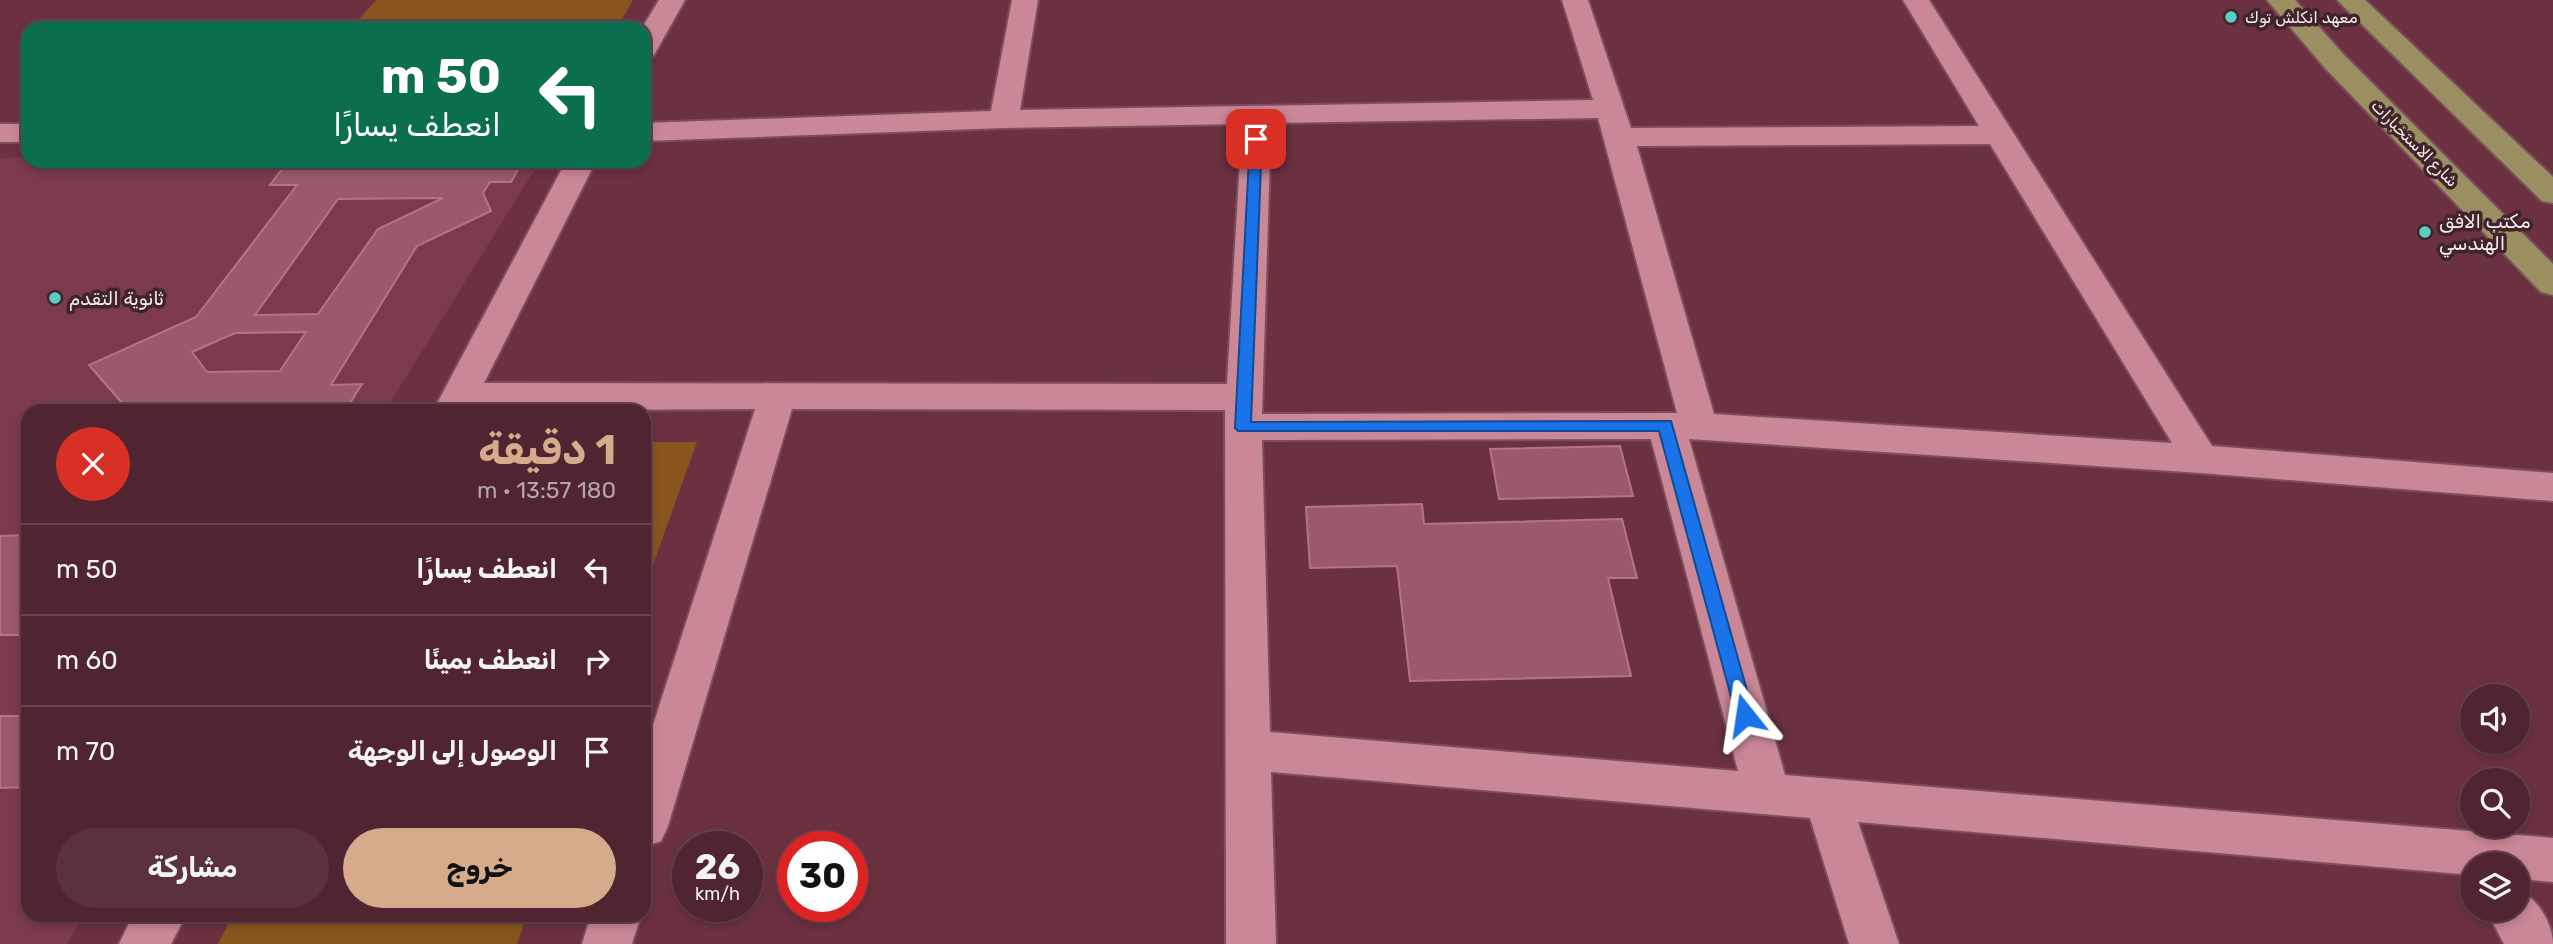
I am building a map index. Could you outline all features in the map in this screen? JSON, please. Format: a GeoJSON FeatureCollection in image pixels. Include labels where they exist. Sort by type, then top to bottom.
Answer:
{"type":"FeatureCollection","features":[{"type":"Feature","properties":{"kind":"main road","name":"شارع الاستخبارات"},"geometry":{"type":"LineString","coordinates":[[2280,0],[2335,62],[2553,284]]}},
{"type":"Feature","properties":{"kind":"main road"},"geometry":{"type":"LineString","coordinates":[[2350,0],[2553,194]]}},
{"type":"Feature","properties":{"kind":"street"},"geometry":{"type":"LineString","coordinates":[[651,36],[672,0]]}},
{"type":"Feature","properties":{"kind":"street"},"geometry":{"type":"LineString","coordinates":[[1004,119],[1025,0]]}},
{"type":"Feature","properties":{"kind":"street"},"geometry":{"type":"LineString","coordinates":[[1575,0],[1615,123],[1766,794]]}},
{"type":"Feature","properties":{"kind":"street"},"geometry":{"type":"LineString","coordinates":[[1916,0],[2201,459]]}},
{"type":"Feature","properties":{"kind":"street"},"geometry":{"type":"LineString","coordinates":[[2350,0],[2364,0]]}},
{"type":"Feature","properties":{"kind":"street"},"geometry":{"type":"LineString","coordinates":[[1251,944],[1243,412],[1257,114]]}},
{"type":"Feature","properties":{"kind":"street"},"geometry":{"type":"LineString","coordinates":[[651,132],[1004,119],[1257,114],[2001,135]]}},
{"type":"Feature","properties":{"kind":"street"},"geometry":{"type":"LineString","coordinates":[[0,133],[21,133]]}},
{"type":"Feature","properties":{"kind":"street"},"geometry":{"type":"LineString","coordinates":[[577,168],[455,404],[778,395],[1682,426],[2201,459],[2553,487]]}},
{"type":"Feature","properties":{"kind":"street"},"geometry":{"type":"LineString","coordinates":[[651,803],[778,395]]}},
{"type":"Feature","properties":{"kind":"street"},"geometry":{"type":"LineString","coordinates":[[1250,750],[1827,798],[2460,857]]}},
{"type":"Feature","properties":{"kind":"street"},"geometry":{"type":"LineString","coordinates":[[1827,798],[1874,944]]}},
{"type":"Feature","properties":{"kind":"street"},"geometry":{"type":"LineString","coordinates":[[2530,860],[2553,860]]}},
{"type":"Feature","properties":{"kind":"street"},"geometry":{"type":"LineString","coordinates":[[144,944],[157,922]]}},
{"type":"Feature","properties":{"kind":"street"},"geometry":{"type":"LineString","coordinates":[[607,944],[614,922]]}},
{"type":"Feature","properties":{"kind":"street"},"geometry":{"type":"LineString","coordinates":[[2519,922],[2533,944]]}},
{"type":"Feature","properties":{"kind":"shaded area"},"geometry":{"type":"Polygon","coordinates":[[[376,0],[633,0],[621,21],[357,21],[376,0]]]}},
{"type":"Feature","properties":{"kind":"shaded area"},"geometry":{"type":"Polygon","coordinates":[[[21,157],[21,168],[536,168],[389,404],[21,404],[21,922],[80,922],[67,944],[0,944],[0,158],[21,157]]]}},
{"type":"Feature","properties":{"kind":"shaded area"},"geometry":{"type":"Polygon","coordinates":[[[651,442],[697,442],[651,570],[651,442]]]}},
{"type":"Feature","properties":{"kind":"shaded area"},"geometry":{"type":"Polygon","coordinates":[[[229,922],[525,922],[517,944],[218,944],[229,922]]]}},
{"type":"Feature","properties":{"kind":"building"},"geometry":{"type":"Polygon","coordinates":[[[283,168],[519,168],[511,182],[490,182],[483,193],[491,211],[417,246],[331,385],[362,384],[349,404],[123,404],[89,365],[196,317],[297,185],[270,185],[283,168]],[[443,198],[338,199],[255,315],[318,314],[378,229],[443,198]],[[306,332],[235,333],[192,352],[207,372],[280,371],[306,332]]]}},
{"type":"Feature","properties":{"kind":"building"},"geometry":{"type":"Polygon","coordinates":[[[1620,446],[1633,496],[1499,499],[1490,449],[1620,446]]]}},
{"type":"Feature","properties":{"kind":"building"},"geometry":{"type":"Polygon","coordinates":[[[1422,504],[1424,524],[1622,519],[1637,578],[1608,578],[1631,676],[1410,681],[1397,566],[1310,568],[1306,507],[1422,504]]]}},
{"type":"Feature","properties":{"kind":"building"},"geometry":{"type":"Polygon","coordinates":[[[21,535],[21,635],[0,635],[0,536],[21,535]]]}},
{"type":"Feature","properties":{"kind":"building"},"geometry":{"type":"Polygon","coordinates":[[[0,716],[21,716],[21,787],[0,788],[0,716]]]}},
{"type":"Feature","properties":{"kind":"place","name":"معهد انكلش توك"},"geometry":{"type":"Point","coordinates":[2231,17]}},
{"type":"Feature","properties":{"kind":"place","name":"مكتب الافق الهندسي"},"geometry":{"type":"Point","coordinates":[2425,232]}},
{"type":"Feature","properties":{"kind":"place","name":"ثانوية التقدم"},"geometry":{"type":"Point","coordinates":[55,298]}},
{"type":"Feature","properties":{"kind":"route"},"geometry":{"type":"LineString","coordinates":[[1256,139],[1243,428],[1666,425],[1745,715]]}}]}
